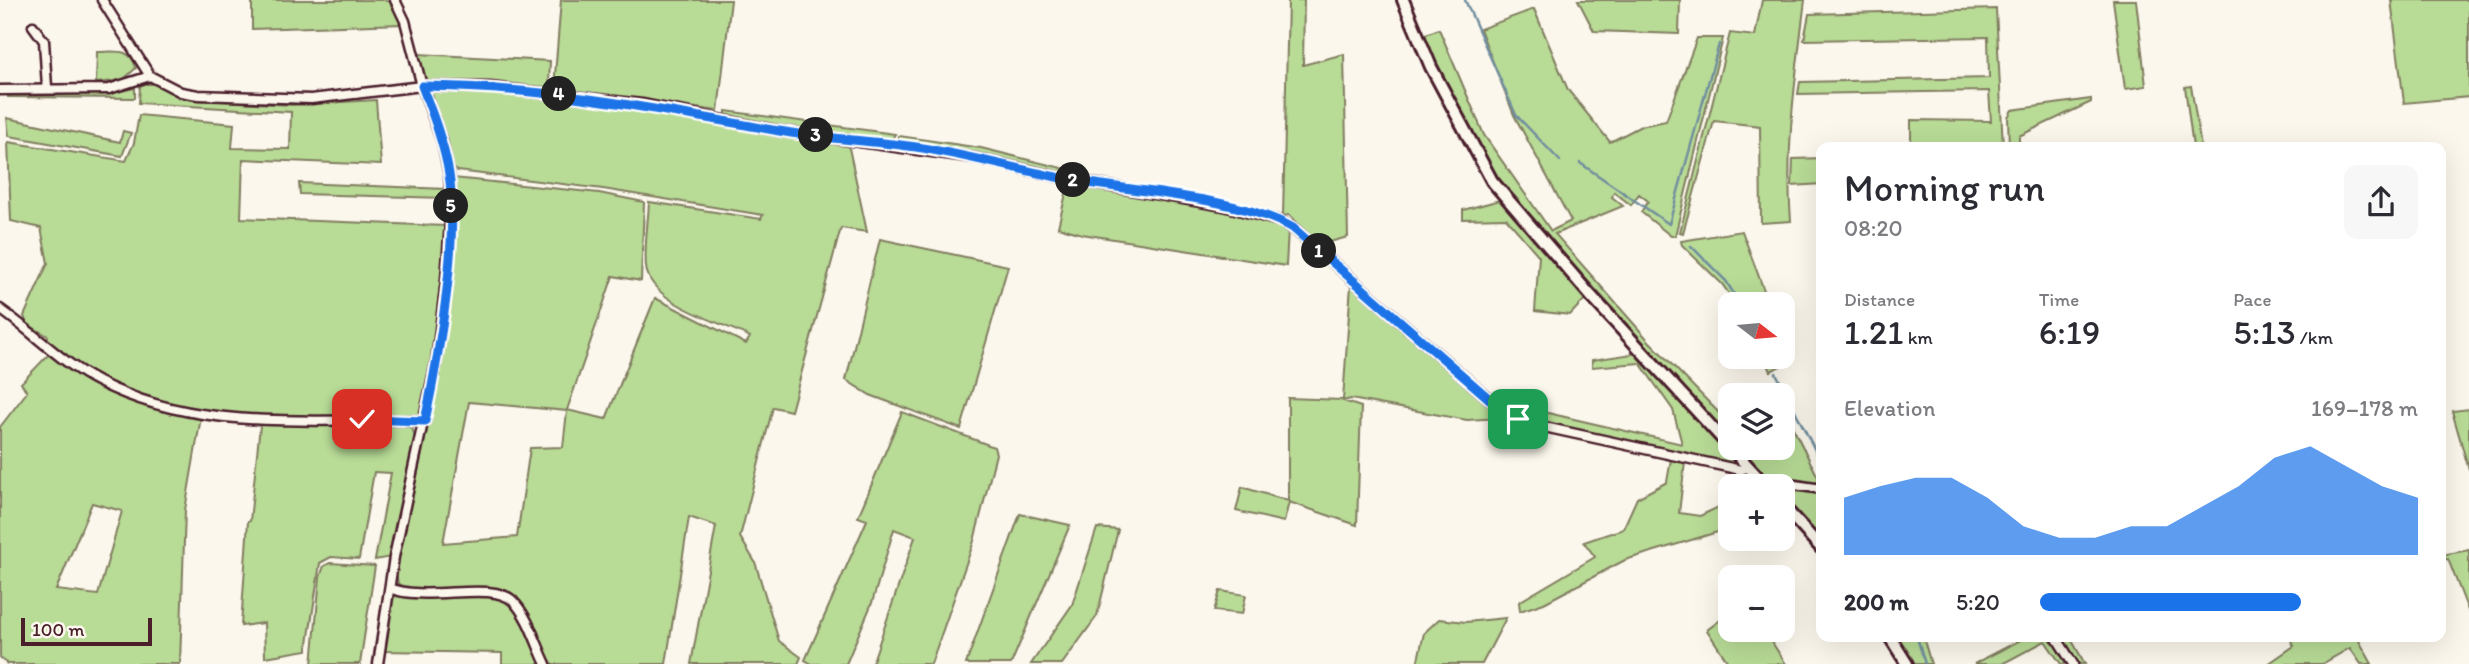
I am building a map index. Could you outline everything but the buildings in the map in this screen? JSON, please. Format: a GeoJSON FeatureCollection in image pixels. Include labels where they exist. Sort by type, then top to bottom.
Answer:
{"type":"FeatureCollection","features":[{"type":"Feature","properties":{"kind":"main road"},"geometry":{"type":"LineString","coordinates":[[1403,0],[1432,67],[1492,181],[1591,296],[1755,474]]}},
{"type":"Feature","properties":{"kind":"main road"},"geometry":{"type":"LineString","coordinates":[[1795,519],[1816,542]]}},
{"type":"Feature","properties":{"kind":"main road"},"geometry":{"type":"LineString","coordinates":[[1893,642],[1906,662]]}},
{"type":"Feature","properties":{"kind":"street"},"geometry":{"type":"LineString","coordinates":[[102,0],[150,76],[189,94],[268,99],[345,97],[422,86],[489,86],[642,104],[780,131],[975,158],[1067,179],[1224,206],[1280,221],[1293,228],[1509,416],[1535,425],[1741,470],[1748,467]]}},
{"type":"Feature","properties":{"kind":"street"},"geometry":{"type":"LineString","coordinates":[[378,664],[442,319],[451,197],[442,142],[422,86],[405,20],[395,0]]}},
{"type":"Feature","properties":{"kind":"street"},"geometry":{"type":"LineString","coordinates":[[33,26],[44,41],[47,87]]}},
{"type":"Feature","properties":{"kind":"street"},"geometry":{"type":"LineString","coordinates":[[0,90],[47,87],[109,89],[150,76]]}},
{"type":"Feature","properties":{"kind":"street"},"geometry":{"type":"LineString","coordinates":[[0,309],[77,369],[143,402],[189,414],[237,419],[425,421]]}},
{"type":"Feature","properties":{"kind":"street"},"geometry":{"type":"LineString","coordinates":[[1795,485],[1816,488]]}},
{"type":"Feature","properties":{"kind":"street"},"geometry":{"type":"LineString","coordinates":[[390,588],[404,594],[420,595],[489,591],[502,594],[521,611],[546,664]]}},
{"type":"Feature","properties":{"kind":"street"},"geometry":{"type":"LineString","coordinates":[[2059,642],[2073,664]]}},
{"type":"Feature","properties":{"kind":"green space"},"geometry":{"type":"Polygon","coordinates":[[[252,0],[391,0],[403,24],[252,29],[252,0]]]}},
{"type":"Feature","properties":{"kind":"green space"},"geometry":{"type":"Polygon","coordinates":[[[561,0],[731,0],[718,111],[554,88],[561,0]]]}},
{"type":"Feature","properties":{"kind":"green space"},"geometry":{"type":"Polygon","coordinates":[[[1288,0],[1304,0],[1303,65],[1344,54],[1348,237],[1319,245],[1289,215],[1283,216],[1288,0]]]}},
{"type":"Feature","properties":{"kind":"green space"},"geometry":{"type":"Polygon","coordinates":[[[1578,0],[1680,0],[1679,34],[1594,31],[1578,0]]]}},
{"type":"Feature","properties":{"kind":"green space"},"geometry":{"type":"Polygon","coordinates":[[[1762,0],[1805,0],[1790,138],[1791,221],[1761,223],[1760,126],[1714,121],[1683,233],[1680,232],[1730,33],[1755,36],[1762,0]]]}},
{"type":"Feature","properties":{"kind":"green space"},"geometry":{"type":"Polygon","coordinates":[[[2113,0],[2136,0],[2146,86],[2125,89],[2113,0]]]}},
{"type":"Feature","properties":{"kind":"green space"},"geometry":{"type":"Polygon","coordinates":[[[2391,0],[2469,0],[2469,97],[2404,103],[2391,0]]]}},
{"type":"Feature","properties":{"kind":"green space"},"geometry":{"type":"Polygon","coordinates":[[[1534,9],[1568,90],[1610,142],[1641,126],[1666,121],[1697,38],[1723,38],[1675,236],[1671,236],[1641,212],[1648,201],[1639,194],[1631,205],[1614,192],[1612,197],[1623,206],[1555,234],[1649,341],[1718,412],[1718,425],[1510,195],[1479,148],[1423,35],[1439,29],[1484,135],[1551,231],[1571,221],[1514,115],[1480,29],[1534,9]]]}},
{"type":"Feature","properties":{"kind":"green space"},"geometry":{"type":"Polygon","coordinates":[[[1996,9],[2003,142],[1911,142],[1911,120],[1991,121],[1989,91],[1798,94],[1800,82],[1989,78],[1988,37],[1804,40],[1809,14],[1996,9]]]}},
{"type":"Feature","properties":{"kind":"green space"},"geometry":{"type":"Polygon","coordinates":[[[97,52],[126,54],[134,61],[136,68],[123,80],[96,83],[97,52]]]}},
{"type":"Feature","properties":{"kind":"green space"},"geometry":{"type":"Polygon","coordinates":[[[418,54],[550,61],[549,83],[546,87],[426,81],[418,54]]]}},
{"type":"Feature","properties":{"kind":"green space"},"geometry":{"type":"Polygon","coordinates":[[[156,84],[185,99],[292,105],[376,100],[381,165],[243,159],[241,218],[446,226],[432,363],[423,412],[418,418],[235,416],[182,408],[135,394],[113,384],[70,358],[48,341],[48,336],[27,324],[24,316],[48,263],[41,228],[11,221],[8,142],[126,161],[134,143],[139,115],[234,124],[232,148],[290,149],[291,112],[139,103],[140,86],[156,84]]]}},
{"type":"Feature","properties":{"kind":"green space"},"geometry":{"type":"Polygon","coordinates":[[[2191,86],[2200,142],[2192,142],[2185,87],[2191,86]]]}},
{"type":"Feature","properties":{"kind":"green space"},"geometry":{"type":"Polygon","coordinates":[[[135,88],[135,98],[8,97],[8,93],[107,94],[135,88]]]}},
{"type":"Feature","properties":{"kind":"green space"},"geometry":{"type":"Polygon","coordinates":[[[431,90],[534,93],[587,99],[848,143],[867,232],[841,228],[791,411],[773,407],[740,537],[755,562],[779,641],[801,657],[798,664],[691,664],[716,526],[689,517],[666,664],[551,664],[525,610],[515,596],[505,590],[477,588],[427,591],[398,584],[396,572],[428,426],[446,327],[455,228],[454,178],[599,193],[644,202],[641,281],[613,276],[567,410],[606,419],[655,298],[746,344],[750,337],[673,301],[650,280],[646,267],[649,202],[761,219],[763,215],[603,189],[458,171],[451,167],[431,90]],[[469,402],[443,543],[517,537],[530,448],[563,447],[567,411],[469,402]]]}},
{"type":"Feature","properties":{"kind":"green space"},"geometry":{"type":"Polygon","coordinates":[[[2091,99],[2091,102],[2019,136],[2019,142],[2009,142],[2008,117],[2012,110],[2091,99]]]}},
{"type":"Feature","properties":{"kind":"green space"},"geometry":{"type":"Polygon","coordinates":[[[726,111],[895,134],[891,141],[781,128],[726,117],[726,111]]]}},
{"type":"Feature","properties":{"kind":"green space"},"geometry":{"type":"Polygon","coordinates":[[[7,118],[120,142],[123,131],[131,133],[122,156],[9,136],[7,118]]]}},
{"type":"Feature","properties":{"kind":"green space"},"geometry":{"type":"Polygon","coordinates":[[[899,136],[981,148],[1066,169],[1062,174],[971,154],[898,142],[899,136]]]}},
{"type":"Feature","properties":{"kind":"green space"},"geometry":{"type":"Polygon","coordinates":[[[1816,158],[1816,184],[1792,186],[1793,159],[1816,158]]]}},
{"type":"Feature","properties":{"kind":"green space"},"geometry":{"type":"Polygon","coordinates":[[[299,183],[446,189],[446,198],[300,194],[299,183]]]}},
{"type":"Feature","properties":{"kind":"green space"},"geometry":{"type":"Polygon","coordinates":[[[1073,183],[1222,211],[1288,229],[1286,266],[1082,234],[1058,227],[1068,185],[1073,183]]]}},
{"type":"Feature","properties":{"kind":"green space"},"geometry":{"type":"Polygon","coordinates":[[[1500,200],[1587,297],[1570,315],[1535,311],[1539,256],[1506,218],[1463,219],[1463,210],[1500,200]]]}},
{"type":"Feature","properties":{"kind":"green space"},"geometry":{"type":"Polygon","coordinates":[[[1742,231],[1765,292],[1728,292],[1681,241],[1742,231]]]}},
{"type":"Feature","properties":{"kind":"green space"},"geometry":{"type":"Polygon","coordinates":[[[880,239],[1008,266],[961,429],[870,395],[846,380],[880,239]]]}},
{"type":"Feature","properties":{"kind":"green space"},"geometry":{"type":"Polygon","coordinates":[[[1351,284],[1502,418],[1467,420],[1351,399],[1343,401],[1361,407],[1357,525],[1289,502],[1284,522],[1236,511],[1242,487],[1288,501],[1288,398],[1343,400],[1351,284]]]}},
{"type":"Feature","properties":{"kind":"green space"},"geometry":{"type":"Polygon","coordinates":[[[52,351],[105,386],[139,402],[201,417],[185,510],[180,664],[7,664],[0,657],[0,427],[27,392],[21,383],[52,351]],[[92,503],[56,590],[98,595],[122,511],[92,503]]]}},
{"type":"Feature","properties":{"kind":"green space"},"geometry":{"type":"Polygon","coordinates":[[[1639,353],[1718,440],[1718,460],[1736,460],[1741,465],[1738,468],[1523,416],[1526,408],[1682,444],[1673,410],[1640,363],[1592,367],[1592,360],[1639,353]]]}},
{"type":"Feature","properties":{"kind":"green space"},"geometry":{"type":"Polygon","coordinates":[[[2469,409],[2469,470],[2452,411],[2469,409]]]}},
{"type":"Feature","properties":{"kind":"green space"},"geometry":{"type":"Polygon","coordinates":[[[902,412],[994,447],[996,454],[974,541],[931,664],[872,664],[915,537],[894,529],[872,603],[846,664],[812,664],[805,660],[867,520],[858,517],[902,412]]]}},
{"type":"Feature","properties":{"kind":"green space"},"geometry":{"type":"Polygon","coordinates":[[[401,424],[412,428],[416,439],[391,557],[375,560],[391,473],[374,472],[359,559],[331,557],[320,563],[307,650],[265,657],[264,623],[241,626],[248,521],[260,425],[401,424]]]}},
{"type":"Feature","properties":{"kind":"green space"},"geometry":{"type":"Polygon","coordinates":[[[1795,432],[1816,473],[1816,483],[1795,479],[1795,474],[1764,474],[1751,460],[1795,460],[1795,432]]]}},
{"type":"Feature","properties":{"kind":"green space"},"geometry":{"type":"Polygon","coordinates":[[[1671,459],[1685,462],[1679,513],[1700,516],[1718,507],[1718,532],[1625,560],[1544,603],[1520,611],[1519,602],[1595,557],[1584,542],[1623,529],[1637,498],[1667,482],[1671,459]]]}},
{"type":"Feature","properties":{"kind":"green space"},"geometry":{"type":"Polygon","coordinates":[[[1795,488],[1816,491],[1816,536],[1795,512],[1795,488]]]}},
{"type":"Feature","properties":{"kind":"green space"},"geometry":{"type":"Polygon","coordinates":[[[1020,514],[1070,525],[1011,664],[966,664],[1020,514]]]}},
{"type":"Feature","properties":{"kind":"green space"},"geometry":{"type":"Polygon","coordinates":[[[1097,528],[1118,530],[1097,616],[1062,664],[1031,664],[1072,605],[1097,528]]]}},
{"type":"Feature","properties":{"kind":"green space"},"geometry":{"type":"Polygon","coordinates":[[[2469,550],[2469,613],[2446,559],[2446,554],[2469,550]]]}},
{"type":"Feature","properties":{"kind":"green space"},"geometry":{"type":"Polygon","coordinates":[[[330,563],[375,566],[360,664],[312,664],[320,577],[324,566],[330,563]]]}},
{"type":"Feature","properties":{"kind":"green space"},"geometry":{"type":"Polygon","coordinates":[[[1220,591],[1246,595],[1242,614],[1214,611],[1220,591]]]}},
{"type":"Feature","properties":{"kind":"green space"},"geometry":{"type":"Polygon","coordinates":[[[485,595],[498,598],[508,603],[519,615],[543,664],[502,664],[502,653],[382,651],[391,598],[423,598],[485,595]]]}},
{"type":"Feature","properties":{"kind":"green space"},"geometry":{"type":"Polygon","coordinates":[[[1506,618],[1482,664],[1417,664],[1424,633],[1439,619],[1466,622],[1506,618]]]}},
{"type":"Feature","properties":{"kind":"green space"},"geometry":{"type":"Polygon","coordinates":[[[1718,622],[1718,642],[1772,642],[1786,664],[1729,664],[1707,630],[1718,622]]]}},
{"type":"Feature","properties":{"kind":"green space"},"geometry":{"type":"Polygon","coordinates":[[[1897,642],[1924,642],[1931,664],[1911,664],[1897,642]]]}},
{"type":"Feature","properties":{"kind":"green space"},"geometry":{"type":"Polygon","coordinates":[[[2016,642],[2043,642],[2002,664],[1974,664],[2016,642]]]}},
{"type":"Feature","properties":{"kind":"green space"},"geometry":{"type":"Polygon","coordinates":[[[2046,642],[2058,642],[2070,664],[2061,664],[2046,642]]]}},
{"type":"Feature","properties":{"kind":"green space"},"geometry":{"type":"Polygon","coordinates":[[[2063,642],[2073,642],[2085,664],[2077,664],[2063,642]]]}},
{"type":"Feature","properties":{"kind":"green space"},"geometry":{"type":"Polygon","coordinates":[[[2292,642],[2360,642],[2372,664],[2361,664],[2350,648],[2322,664],[2268,664],[2294,646],[2292,642]]]}},
{"type":"Feature","properties":{"kind":"waterway"},"geometry":{"type":"LineString","coordinates":[[1465,0],[1516,115],[1560,161]]}},
{"type":"Feature","properties":{"kind":"waterway"},"geometry":{"type":"LineString","coordinates":[[1580,163],[1669,224],[1719,44]]}},
{"type":"Feature","properties":{"kind":"waterway"},"geometry":{"type":"LineString","coordinates":[[1691,246],[1726,281],[1733,292]]}},
{"type":"Feature","properties":{"kind":"waterway"},"geometry":{"type":"LineString","coordinates":[[1776,373],[1816,452]]}},
{"type":"Feature","properties":{"kind":"waterway"},"geometry":{"type":"LineString","coordinates":[[1918,642],[1925,664]]}},
{"type":"Feature","properties":{"kind":"route"},"geometry":{"type":"LineString","coordinates":[[362,419],[425,421],[430,399],[446,280],[450,189],[442,142],[422,86],[489,86],[642,104],[780,131],[914,147],[1067,179],[1150,191],[1280,221],[1293,228],[1509,416],[1518,419]]}}]}
